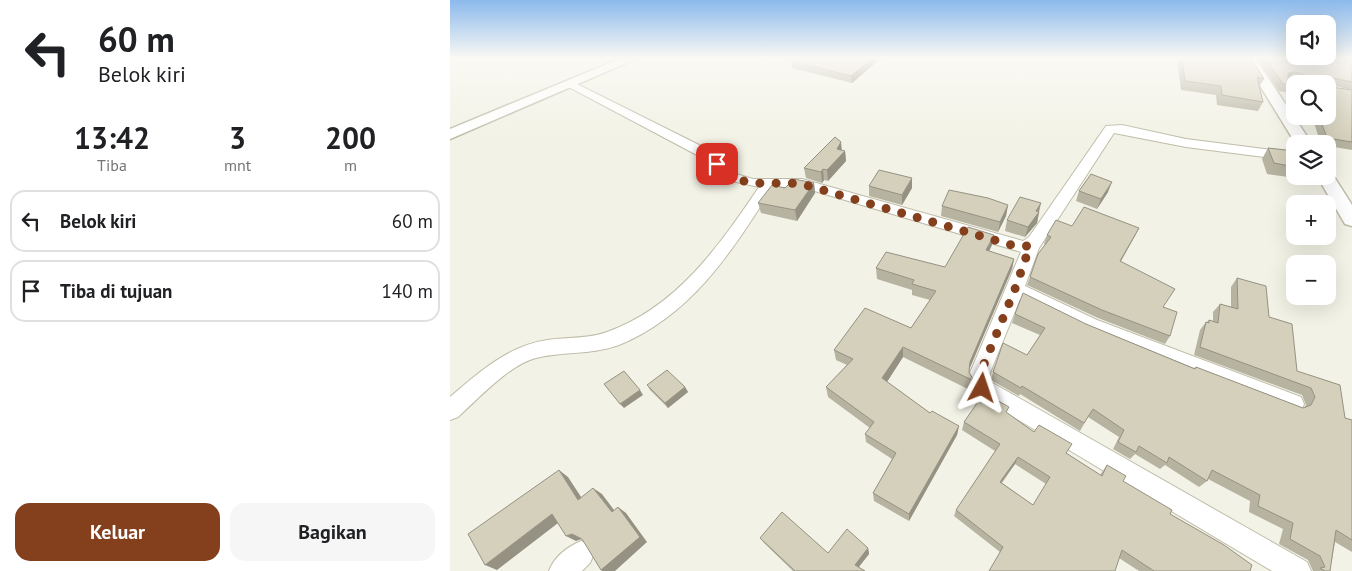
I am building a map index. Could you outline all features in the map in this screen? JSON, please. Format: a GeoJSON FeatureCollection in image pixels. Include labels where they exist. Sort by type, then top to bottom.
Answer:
{"type":"FeatureCollection","features":[{"type":"Feature","properties":{"kind":"street"},"geometry":{"type":"LineString","coordinates":[[450,134],[565,85]]}},
{"type":"Feature","properties":{"kind":"street"},"geometry":{"type":"LineString","coordinates":[[572,85],[702,152],[728,176],[738,180],[768,184],[802,184],[1015,246],[1030,246]]}},
{"type":"Feature","properties":{"kind":"street"},"geometry":{"type":"LineString","coordinates":[[1266,85],[1298,135]]}},
{"type":"Feature","properties":{"kind":"street"},"geometry":{"type":"LineString","coordinates":[[1286,157],[1186,143],[1122,129],[1110,129],[1030,246],[1015,289],[980,374],[979,381],[982,388],[1234,536],[1298,571]]}},
{"type":"Feature","properties":{"kind":"street"},"geometry":{"type":"LineString","coordinates":[[450,410],[499,370],[524,353],[550,348],[591,346],[650,320],[691,290],[706,273],[768,184]]}},
{"type":"Feature","properties":{"kind":"street"},"geometry":{"type":"LineString","coordinates":[[1331,185],[1352,220]]}},
{"type":"Feature","properties":{"kind":"street"},"geometry":{"type":"LineString","coordinates":[[1015,289],[1090,325],[1293,404]]}},
{"type":"Feature","properties":{"kind":"building"},"geometry":{"type":"Polygon","coordinates":[[[1211,85],[1259,85],[1263,102],[1222,95],[1221,86],[1211,85]]]}},
{"type":"Feature","properties":{"kind":"building"},"geometry":{"type":"Polygon","coordinates":[[[1336,88],[1352,90],[1352,142],[1336,139],[1336,135],[1326,135],[1322,125],[1336,125],[1336,88]]]}},
{"type":"Feature","properties":{"kind":"building"},"geometry":{"type":"Polygon","coordinates":[[[835,137],[841,142],[837,149],[845,151],[827,170],[823,169],[821,172],[804,168],[835,137]]]}},
{"type":"Feature","properties":{"kind":"building"},"geometry":{"type":"Polygon","coordinates":[[[1268,148],[1286,150],[1286,165],[1274,163],[1268,148]]]}},
{"type":"Feature","properties":{"kind":"building"},"geometry":{"type":"Polygon","coordinates":[[[879,170],[912,178],[902,195],[869,186],[879,170]]]}},
{"type":"Feature","properties":{"kind":"building"},"geometry":{"type":"Polygon","coordinates":[[[1091,174],[1112,182],[1101,199],[1079,191],[1091,174]]]}},
{"type":"Feature","properties":{"kind":"building"},"geometry":{"type":"Polygon","coordinates":[[[794,179],[814,183],[795,210],[758,203],[772,185],[785,188],[794,179]]]}},
{"type":"Feature","properties":{"kind":"building"},"geometry":{"type":"Polygon","coordinates":[[[949,190],[988,198],[1008,205],[1000,222],[942,206],[949,190]]]}},
{"type":"Feature","properties":{"kind":"building"},"geometry":{"type":"Polygon","coordinates":[[[1020,197],[1041,203],[1036,211],[1039,212],[1028,227],[1007,220],[1020,197]]]}},
{"type":"Feature","properties":{"kind":"building"},"geometry":{"type":"Polygon","coordinates":[[[1084,207],[1139,228],[1120,261],[1175,289],[1163,307],[1177,312],[1170,336],[1102,310],[1030,277],[1038,254],[1051,237],[1047,235],[1056,220],[1072,226],[1084,207]]]}},
{"type":"Feature","properties":{"kind":"building"},"geometry":{"type":"Polygon","coordinates":[[[968,227],[994,235],[986,250],[1014,259],[970,362],[969,372],[974,381],[903,347],[882,378],[930,413],[932,411],[959,426],[909,514],[873,493],[896,453],[865,434],[874,422],[826,387],[853,359],[834,350],[865,308],[911,328],[936,291],[912,284],[914,280],[876,268],[886,252],[945,267],[968,227]]]}},
{"type":"Feature","properties":{"kind":"building"},"geometry":{"type":"Polygon","coordinates":[[[1237,278],[1266,286],[1269,317],[1292,324],[1297,371],[1340,385],[1345,418],[1352,420],[1352,540],[1336,530],[1330,571],[1320,568],[1325,567],[1320,556],[1290,539],[1293,523],[1258,506],[1260,495],[1212,470],[1207,481],[1169,457],[1167,463],[1139,446],[1136,452],[1118,442],[1124,430],[1093,409],[1084,423],[1022,386],[1021,388],[993,372],[1003,343],[1027,355],[1045,328],[1015,314],[1023,293],[1086,324],[1195,369],[1196,367],[1303,408],[1311,405],[1315,397],[1311,388],[1200,347],[1206,322],[1209,323],[1209,320],[1218,323],[1220,304],[1238,309],[1237,278]]]}},
{"type":"Feature","properties":{"kind":"building"},"geometry":{"type":"Polygon","coordinates":[[[667,370],[685,387],[665,403],[647,385],[667,370]]]}},
{"type":"Feature","properties":{"kind":"building"},"geometry":{"type":"Polygon","coordinates":[[[624,371],[640,390],[620,404],[604,384],[624,371]]]}},
{"type":"Feature","properties":{"kind":"building"},"geometry":{"type":"Polygon","coordinates":[[[984,393],[1009,407],[1006,412],[1034,432],[1039,425],[1072,444],[1066,453],[1102,476],[1107,465],[1126,476],[1123,481],[1172,510],[1170,514],[1224,545],[1252,565],[1250,571],[1154,571],[1122,550],[1115,571],[989,571],[1003,547],[956,510],[1000,444],[964,422],[984,393]],[[1018,457],[1000,482],[1033,505],[1050,477],[1018,457]]]}},
{"type":"Feature","properties":{"kind":"building"},"geometry":{"type":"Polygon","coordinates":[[[559,470],[578,500],[593,488],[612,512],[618,507],[640,537],[601,570],[582,539],[572,534],[566,536],[552,514],[485,565],[468,534],[559,470]]]}},
{"type":"Feature","properties":{"kind":"building"},"geometry":{"type":"Polygon","coordinates":[[[782,512],[828,553],[847,529],[868,548],[855,565],[865,571],[795,571],[760,538],[782,512]]]}},
{"type":"Feature","properties":{"kind":"route"},"geometry":{"type":"LineString","coordinates":[[717,164],[728,176],[738,180],[768,184],[790,182],[802,184],[1015,246],[1030,246],[1015,289],[980,374],[979,381],[982,388]]}}]}
